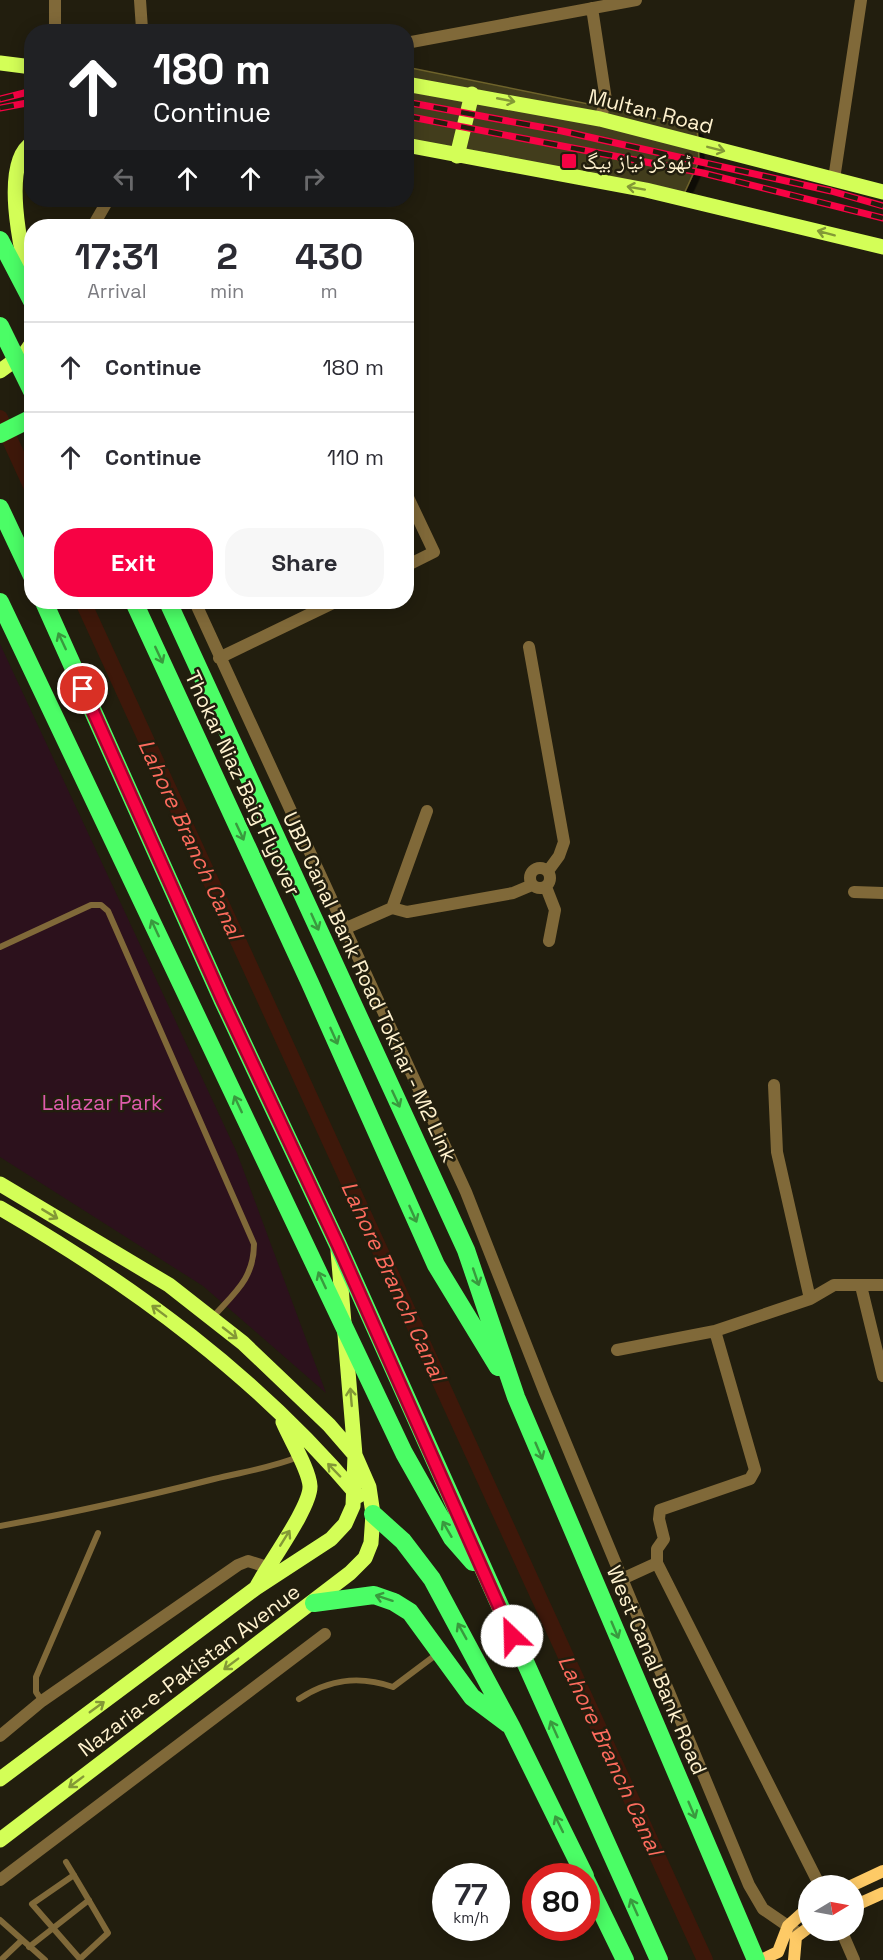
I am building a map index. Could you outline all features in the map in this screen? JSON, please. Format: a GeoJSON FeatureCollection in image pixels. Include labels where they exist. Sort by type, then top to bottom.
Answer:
{"type":"FeatureCollection","features":[{"type":"Feature","properties":{"kind":"highway"},"geometry":{"type":"LineString","coordinates":[[0,240],[24,284]]}},
{"type":"Feature","properties":{"kind":"highway"},"geometry":{"type":"LineString","coordinates":[[0,326],[24,375]]}},
{"type":"Feature","properties":{"kind":"highway"},"geometry":{"type":"LineString","coordinates":[[0,434],[24,422]]}},
{"type":"Feature","properties":{"kind":"highway"},"geometry":{"type":"LineString","coordinates":[[0,508],[24,559]]}},
{"type":"Feature","properties":{"kind":"highway"},"geometry":{"type":"LineString","coordinates":[[0,602],[404,1453],[452,1538],[484,1574]]}},
{"type":"Feature","properties":{"kind":"highway"},"geometry":{"type":"LineString","coordinates":[[47,609],[223,1001],[338,1245],[659,1960]]}},
{"type":"Feature","properties":{"kind":"highway","name":"Thokar Niaz Baig Flyover"},"geometry":{"type":"LineString","coordinates":[[137,609],[310,983],[436,1265],[516,1397]]}},
{"type":"Feature","properties":{"kind":"highway","name":"UBD Canal Bank Road Tokhar - M2 Link"},"geometry":{"type":"LineString","coordinates":[[171,609],[466,1250],[516,1397]]}},
{"type":"Feature","properties":{"kind":"highway","name":"West Canal Bank Road"},"geometry":{"type":"LineString","coordinates":[[516,1397],[756,1960]]}},
{"type":"Feature","properties":{"kind":"highway"},"geometry":{"type":"LineString","coordinates":[[373,1514],[403,1541],[432,1580],[512,1726],[579,1863]]}},
{"type":"Feature","properties":{"kind":"highway"},"geometry":{"type":"LineString","coordinates":[[314,1603],[366,1595],[394,1602],[410,1612],[472,1697],[512,1726]]}},
{"type":"Feature","properties":{"kind":"highway"},"geometry":{"type":"LineString","coordinates":[[600,1907],[625,1960]]}},
{"type":"Feature","properties":{"kind":"main road"},"geometry":{"type":"LineString","coordinates":[[0,63],[24,66]]}},
{"type":"Feature","properties":{"kind":"main road","name":"Multan Road"},"geometry":{"type":"LineString","coordinates":[[414,85],[600,119],[883,192]]}},
{"type":"Feature","properties":{"kind":"main road"},"geometry":{"type":"LineString","coordinates":[[456,156],[472,94]]}},
{"type":"Feature","properties":{"kind":"main road"},"geometry":{"type":"LineString","coordinates":[[414,147],[646,190],[883,247]]}},
{"type":"Feature","properties":{"kind":"main road"},"geometry":{"type":"LineString","coordinates":[[24,149],[19,153],[11,168],[9,197],[24,264]]}},
{"type":"Feature","properties":{"kind":"main road"},"geometry":{"type":"LineString","coordinates":[[0,371],[24,351]]}},
{"type":"Feature","properties":{"kind":"main road"},"geometry":{"type":"LineString","coordinates":[[0,1184],[169,1285],[243,1342],[329,1425],[355,1455]]}},
{"type":"Feature","properties":{"kind":"main road"},"geometry":{"type":"LineString","coordinates":[[0,1208],[68,1247],[193,1336],[279,1412],[373,1514]]}},
{"type":"Feature","properties":{"kind":"main road"},"geometry":{"type":"LineString","coordinates":[[338,1245],[355,1455]]}},
{"type":"Feature","properties":{"kind":"main road"},"geometry":{"type":"LineString","coordinates":[[256,1588],[304,1508],[310,1487],[279,1412]]}},
{"type":"Feature","properties":{"kind":"main road","name":"Nazaria-e-Pakistan Avenue"},"geometry":{"type":"LineString","coordinates":[[0,1779],[256,1588],[331,1539],[350,1515],[355,1492],[355,1455]]}},
{"type":"Feature","properties":{"kind":"main road","name":"Nazaria-e-Pakistan Avenue"},"geometry":{"type":"LineString","coordinates":[[0,1840],[314,1603],[365,1558],[371,1543],[373,1514],[369,1487],[355,1455]]}},
{"type":"Feature","properties":{"kind":"street"},"geometry":{"type":"LineString","coordinates":[[55,0],[55,24]]}},
{"type":"Feature","properties":{"kind":"street"},"geometry":{"type":"LineString","coordinates":[[140,0],[142,24]]}},
{"type":"Feature","properties":{"kind":"street"},"geometry":{"type":"LineString","coordinates":[[414,42],[636,0]]}},
{"type":"Feature","properties":{"kind":"street"},"geometry":{"type":"LineString","coordinates":[[834,179],[861,0]]}},
{"type":"Feature","properties":{"kind":"street"},"geometry":{"type":"LineString","coordinates":[[592,8],[606,100],[600,119]]}},
{"type":"Feature","properties":{"kind":"street"},"geometry":{"type":"LineString","coordinates":[[414,510],[434,552],[414,562]]}},
{"type":"Feature","properties":{"kind":"street"},"geometry":{"type":"LineString","coordinates":[[198,609],[466,1192],[622,1579],[749,1885],[763,1909],[774,1919],[798,1929]]}},
{"type":"Feature","properties":{"kind":"street"},"geometry":{"type":"LineString","coordinates":[[219,658],[320,609]]}},
{"type":"Feature","properties":{"kind":"street"},"geometry":{"type":"LineString","coordinates":[[529,647],[564,842],[559,856],[548,871]]}},
{"type":"Feature","properties":{"kind":"street"},"geometry":{"type":"LineString","coordinates":[[392,908],[427,812]]}},
{"type":"Feature","properties":{"kind":"street"},"geometry":{"type":"LineString","coordinates":[[536,868],[548,871],[550,876],[546,886],[541,889],[532,885],[529,879],[536,868]]}},
{"type":"Feature","properties":{"kind":"street"},"geometry":{"type":"LineString","coordinates":[[344,929],[392,908],[407,912],[513,893],[532,885]]}},
{"type":"Feature","properties":{"kind":"street"},"geometry":{"type":"LineString","coordinates":[[546,886],[555,910],[549,942]]}},
{"type":"Feature","properties":{"kind":"street"},"geometry":{"type":"LineString","coordinates":[[854,892],[883,893]]}},
{"type":"Feature","properties":{"kind":"street"},"geometry":{"type":"LineString","coordinates":[[774,1085],[777,1152],[810,1299]]}},
{"type":"Feature","properties":{"kind":"street"},"geometry":{"type":"LineString","coordinates":[[617,1350],[715,1331],[810,1299],[834,1285],[883,1285]]}},
{"type":"Feature","properties":{"kind":"street"},"geometry":{"type":"LineString","coordinates":[[861,1286],[883,1376]]}},
{"type":"Feature","properties":{"kind":"street"},"geometry":{"type":"LineString","coordinates":[[715,1331],[755,1470],[750,1479],[660,1510],[659,1519],[664,1539],[657,1549],[657,1563],[814,1875]]}},
{"type":"Feature","properties":{"kind":"street"},"geometry":{"type":"LineString","coordinates":[[0,1736],[42,1701],[119,1650],[238,1565],[248,1561],[267,1567]]}},
{"type":"Feature","properties":{"kind":"street"},"geometry":{"type":"LineString","coordinates":[[622,1579],[657,1563]]}},
{"type":"Feature","properties":{"kind":"street"},"geometry":{"type":"LineString","coordinates":[[0,1880],[325,1634]]}},
{"type":"Feature","properties":{"kind":"street"},"geometry":{"type":"LineString","coordinates":[[864,1880],[883,1871]]}},
{"type":"Feature","properties":{"kind":"street"},"geometry":{"type":"LineString","coordinates":[[864,1902],[883,1893]]}},
{"type":"Feature","properties":{"kind":"street"},"geometry":{"type":"LineString","coordinates":[[761,1960],[778,1952],[798,1929]]}},
{"type":"Feature","properties":{"kind":"street"},"geometry":{"type":"LineString","coordinates":[[794,1960],[798,1929]]}},
{"type":"Feature","properties":{"kind":"street"},"geometry":{"type":"LineString","coordinates":[[846,1941],[854,1960]]}},
{"type":"Feature","properties":{"kind":"lane"},"geometry":{"type":"LineString","coordinates":[[0,948],[91,905],[101,905],[108,911],[254,1244],[254,1262],[246,1280],[211,1318]]}},
{"type":"Feature","properties":{"kind":"lane"},"geometry":{"type":"LineString","coordinates":[[0,1526],[104,1507],[232,1474],[277,1466],[298,1457]]}},
{"type":"Feature","properties":{"kind":"lane"},"geometry":{"type":"LineString","coordinates":[[42,1701],[36,1692],[36,1677],[98,1533]]}},
{"type":"Feature","properties":{"kind":"lane"},"geometry":{"type":"LineString","coordinates":[[299,1699],[330,1683],[353,1679],[393,1686],[440,1652]]}},
{"type":"Feature","properties":{"kind":"lane"},"geometry":{"type":"LineString","coordinates":[[66,1862],[74,1875],[89,1900],[108,1933],[80,1959],[32,1904],[74,1875]]}},
{"type":"Feature","properties":{"kind":"lane"},"geometry":{"type":"LineString","coordinates":[[29,1947],[89,1900]]}},
{"type":"Feature","properties":{"kind":"lane"},"geometry":{"type":"LineString","coordinates":[[0,1920],[41,1959]]}},
{"type":"Feature","properties":{"kind":"lane"},"geometry":{"type":"LineString","coordinates":[[1,1960],[22,1940]]}},
{"type":"Feature","properties":{"kind":"green space","name":"Lalazar Park"},"geometry":{"type":"Polygon","coordinates":[[[0,644],[237,1153],[326,1393],[203,1286],[0,1157],[0,644]]]}},
{"type":"Feature","properties":{"kind":"building"},"geometry":{"type":"Polygon","coordinates":[[[414,69],[697,126],[699,161],[683,196],[414,146],[414,69]]]}},
{"type":"Feature","properties":{"kind":"waterway","name":"Lahore Branch Canal"},"geometry":{"type":"LineString","coordinates":[[0,418],[2,423]]}},
{"type":"Feature","properties":{"kind":"waterway","name":"Lahore Branch Canal"},"geometry":{"type":"LineString","coordinates":[[10,440],[24,471]]}},
{"type":"Feature","properties":{"kind":"waterway","name":"Lahore Branch Canal"},"geometry":{"type":"LineString","coordinates":[[86,609],[705,1960]]}},
{"type":"Feature","properties":{"kind":"railway"},"geometry":{"type":"LineString","coordinates":[[0,99],[24,93]]}},
{"type":"Feature","properties":{"kind":"railway"},"geometry":{"type":"LineString","coordinates":[[414,103],[562,131],[831,191],[883,206]]}},
{"type":"Feature","properties":{"kind":"railway"},"geometry":{"type":"LineString","coordinates":[[0,108],[24,104]]}},
{"type":"Feature","properties":{"kind":"railway"},"geometry":{"type":"LineString","coordinates":[[414,118],[703,173],[883,218]]}},
{"type":"Feature","properties":{"kind":"place","name":"ٹھوکر نیاز بیگ"},"geometry":{"type":"Point","coordinates":[569,161]}},
{"type":"Feature","properties":{"kind":"route"},"geometry":{"type":"LineString","coordinates":[[83,689],[223,1001],[338,1245],[512,1636]]}}]}
